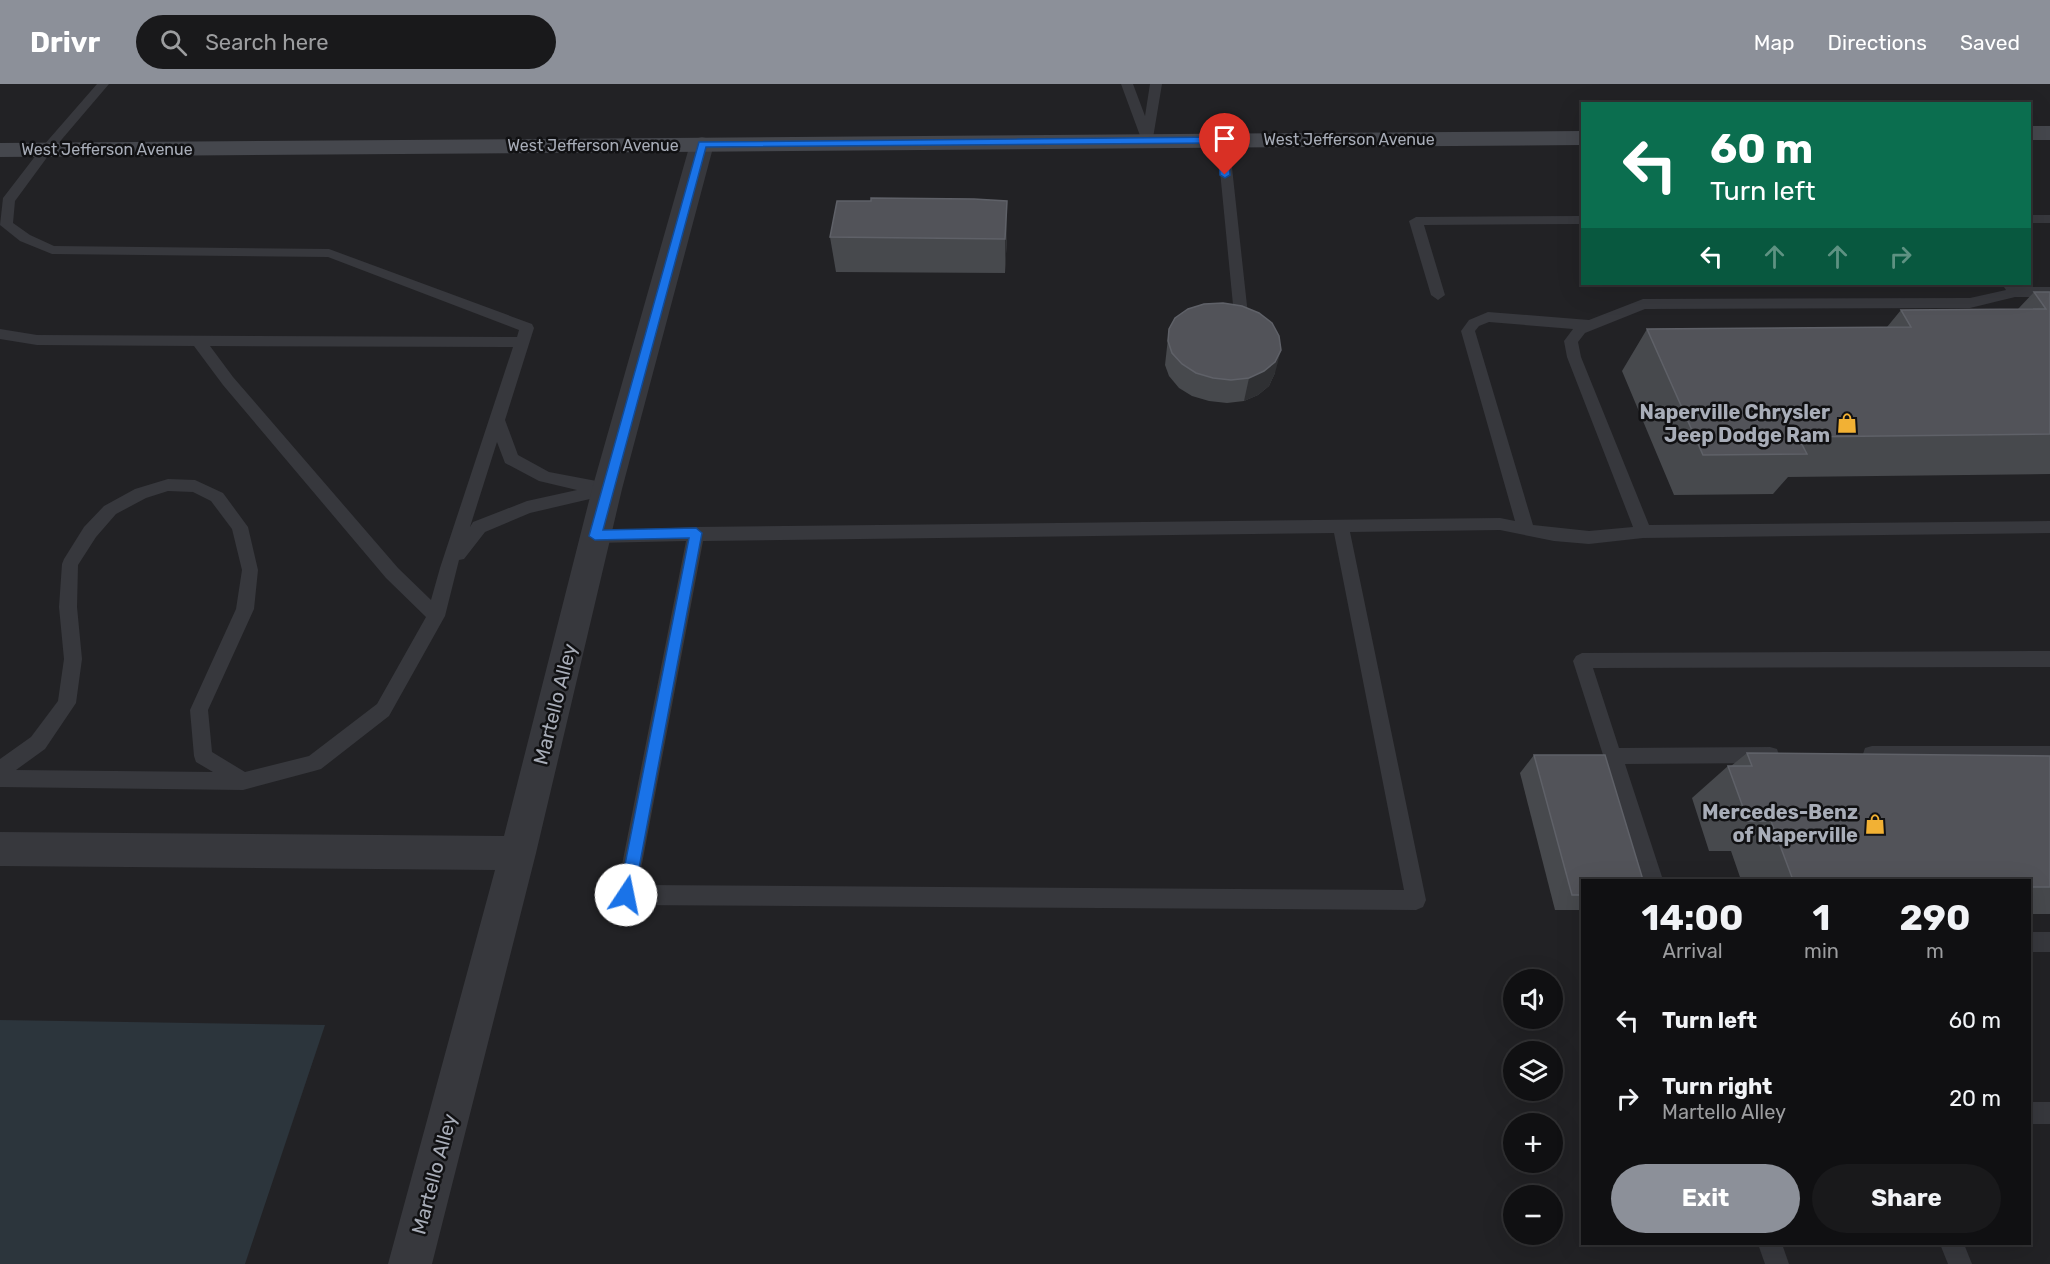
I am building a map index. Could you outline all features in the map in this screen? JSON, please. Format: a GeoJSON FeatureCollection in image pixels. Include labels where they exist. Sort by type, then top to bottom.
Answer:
{"type":"FeatureCollection","features":[{"type":"Feature","properties":{"kind":"street"},"geometry":{"type":"LineString","coordinates":[[2031,133],[2050,133]]}},
{"type":"Feature","properties":{"kind":"street","name":"West Jefferson Avenue"},"geometry":{"type":"LineString","coordinates":[[0,150],[1581,138]]}},
{"type":"Feature","properties":{"kind":"street","name":"Martello Alley"},"geometry":{"type":"LineString","coordinates":[[410,1264],[518,854],[607,489],[702,144]]}},
{"type":"Feature","properties":{"kind":"street"},"geometry":{"type":"LineString","coordinates":[[0,849],[518,854]]}},
{"type":"Feature","properties":{"kind":"lane"},"geometry":{"type":"LineString","coordinates":[[0,778],[243,781],[314,763],[383,710],[436,616],[448,568],[527,328],[329,253],[52,250],[25,238],[6,224],[8,201],[47,149],[104,84]]}},
{"type":"Feature","properties":{"kind":"lane"},"geometry":{"type":"LineString","coordinates":[[1127,84],[1148,141]]}},
{"type":"Feature","properties":{"kind":"lane"},"geometry":{"type":"LineString","coordinates":[[1148,141],[1156,84]]}},
{"type":"Feature","properties":{"kind":"lane"},"geometry":{"type":"LineString","coordinates":[[1222,140],[1241,315]]}},
{"type":"Feature","properties":{"kind":"lane"},"geometry":{"type":"LineString","coordinates":[[2031,219],[2050,219]]}},
{"type":"Feature","properties":{"kind":"lane"},"geometry":{"type":"LineString","coordinates":[[1438,295],[1416,221],[1581,220]]}},
{"type":"Feature","properties":{"kind":"lane"},"geometry":{"type":"LineString","coordinates":[[1643,532],[1574,357],[1571,341],[1580,329],[1643,304],[1970,303],[2012,288],[2050,292]]}},
{"type":"Feature","properties":{"kind":"lane"},"geometry":{"type":"LineString","coordinates":[[1526,531],[1468,331],[1474,323],[1488,317],[1590,325]]}},
{"type":"Feature","properties":{"kind":"lane"},"geometry":{"type":"LineString","coordinates":[[0,334],[37,340]]}},
{"type":"Feature","properties":{"kind":"lane"},"geometry":{"type":"LineString","coordinates":[[0,340],[523,342]]}},
{"type":"Feature","properties":{"kind":"lane"},"geometry":{"type":"LineString","coordinates":[[198,341],[228,381],[392,573],[436,616]]}},
{"type":"Feature","properties":{"kind":"lane"},"geometry":{"type":"LineString","coordinates":[[497,420],[511,459],[545,477],[607,489]]}},
{"type":"Feature","properties":{"kind":"lane"},"geometry":{"type":"LineString","coordinates":[[0,770],[38,742],[66,703],[73,659],[68,607],[70,564],[90,532],[110,510],[141,493],[168,484],[195,486],[217,497],[240,527],[250,570],[244,609],[199,710],[203,756],[243,781]]}},
{"type":"Feature","properties":{"kind":"lane"},"geometry":{"type":"LineString","coordinates":[[448,568],[479,527],[527,507],[607,489]]}},
{"type":"Feature","properties":{"kind":"lane"},"geometry":{"type":"LineString","coordinates":[[595,536],[1500,524],[1526,531],[1617,538],[1643,532],[2050,527]]}},
{"type":"Feature","properties":{"kind":"lane"},"geometry":{"type":"LineString","coordinates":[[696,533],[626,895],[1416,900],[1341,526]]}},
{"type":"Feature","properties":{"kind":"lane"},"geometry":{"type":"LineString","coordinates":[[1653,879],[1582,661],[2050,659]]}},
{"type":"Feature","properties":{"kind":"lane"},"geometry":{"type":"LineString","coordinates":[[1849,754],[2050,753]]}},
{"type":"Feature","properties":{"kind":"lane"},"geometry":{"type":"LineString","coordinates":[[1612,756],[1790,755]]}},
{"type":"Feature","properties":{"kind":"lane"},"geometry":{"type":"LineString","coordinates":[[2031,942],[2050,942]]}},
{"type":"Feature","properties":{"kind":"lane"},"geometry":{"type":"LineString","coordinates":[[2031,1113],[2050,1113]]}},
{"type":"Feature","properties":{"kind":"lane"},"geometry":{"type":"LineString","coordinates":[[1770,1245],[1777,1264]]}},
{"type":"Feature","properties":{"kind":"lane"},"geometry":{"type":"LineString","coordinates":[[1952,1245],[1960,1264]]}},
{"type":"Feature","properties":{"kind":"shaded area"},"geometry":{"type":"Polygon","coordinates":[[[0,84],[2050,84],[2050,1264],[0,1264],[0,84]]]}},
{"type":"Feature","properties":{"kind":"shaded area"},"geometry":{"type":"Polygon","coordinates":[[[0,1020],[325,1025],[245,1264],[0,1264],[0,1020]]]}},
{"type":"Feature","properties":{"kind":"building"},"geometry":{"type":"Polygon","coordinates":[[[871,198],[1007,201],[1005,239],[830,237],[837,201],[871,201],[871,198]]]}},
{"type":"Feature","properties":{"kind":"building","name":"Naperville Chrysler Jeep Dodge Ram"},"geometry":{"type":"Polygon","coordinates":[[[2034,292],[2050,292],[2050,434],[1798,437],[1807,454],[1703,455],[1647,329],[1911,327],[1901,310],[2046,309],[2034,292]]]}},
{"type":"Feature","properties":{"kind":"building"},"geometry":{"type":"Polygon","coordinates":[[[1223,303],[1242,306],[1259,313],[1272,323],[1279,336],[1281,350],[1275,362],[1264,371],[1249,378],[1231,380],[1213,378],[1196,373],[1182,364],[1172,353],[1168,341],[1169,329],[1175,318],[1188,309],[1204,304],[1223,303]]]}},
{"type":"Feature","properties":{"kind":"building","name":"Mercedes-Benz of Naperville"},"geometry":{"type":"Polygon","coordinates":[[[1747,753],[2050,756],[2050,887],[2031,887],[2031,879],[1793,879],[1771,821],[1748,821],[1728,766],[1752,766],[1747,753]]]}},
{"type":"Feature","properties":{"kind":"building"},"geometry":{"type":"Polygon","coordinates":[[[1534,755],[1605,755],[1643,879],[1581,879],[1581,895],[1572,895],[1534,755]]]}},
{"type":"Feature","properties":{"kind":"place","name":"Naperville Chrysler Jeep Dodge Ram"},"geometry":{"type":"Point","coordinates":[1847,423]}},
{"type":"Feature","properties":{"kind":"place","name":"Mercedes-Benz of Naperville"},"geometry":{"type":"Point","coordinates":[1875,824]}},
{"type":"Feature","properties":{"kind":"route"},"geometry":{"type":"LineString","coordinates":[[626,895],[696,533],[595,536],[702,144],[1222,140],[1225,175]]}}]}
